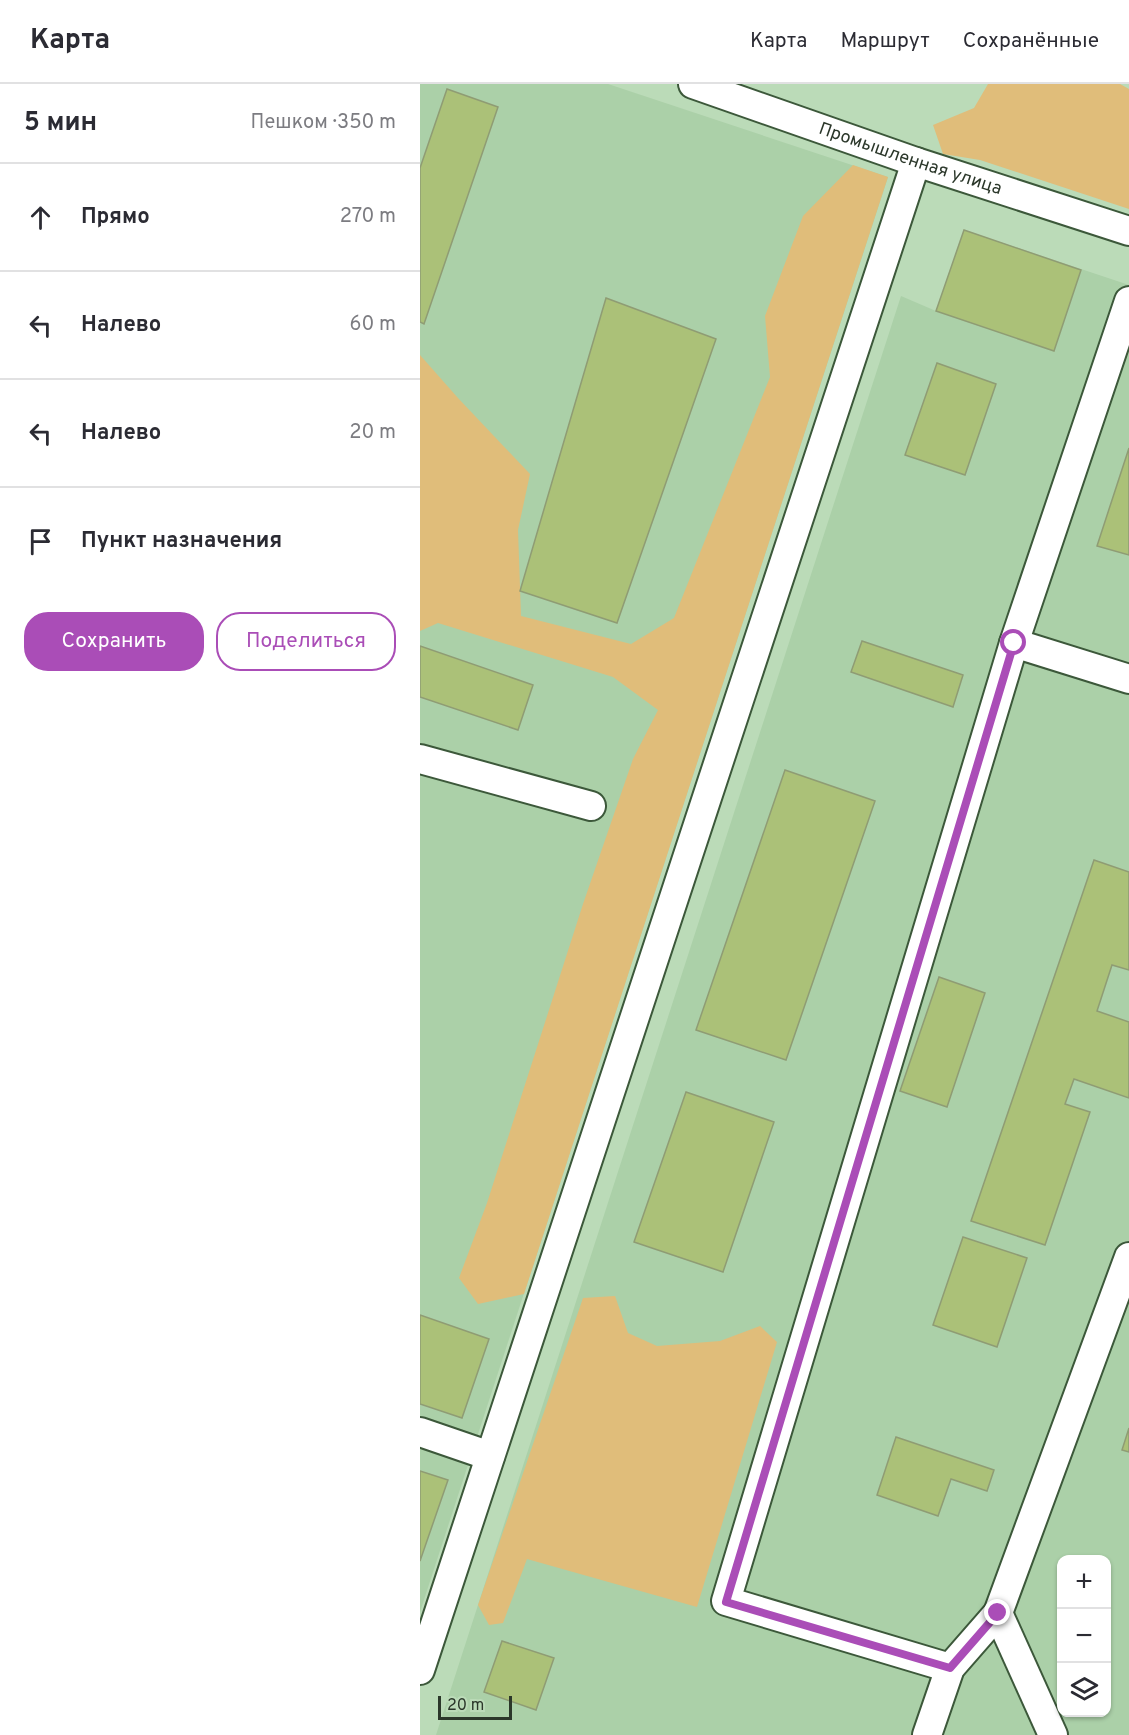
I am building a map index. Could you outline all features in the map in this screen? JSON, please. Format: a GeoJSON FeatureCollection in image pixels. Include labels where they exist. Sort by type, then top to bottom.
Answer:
{"type":"FeatureCollection","features":[{"type":"Feature","properties":{"kind":"street","name":"Промышленная улица"},"geometry":{"type":"LineString","coordinates":[[693,84],[916,162],[1129,231]]}},
{"type":"Feature","properties":{"kind":"street"},"geometry":{"type":"LineString","coordinates":[[420,1670],[916,162]]}},
{"type":"Feature","properties":{"kind":"street"},"geometry":{"type":"LineString","coordinates":[[950,1668],[726,1602],[1014,643],[1129,301]]}},
{"type":"Feature","properties":{"kind":"street"},"geometry":{"type":"LineString","coordinates":[[1014,643],[1129,680]]}},
{"type":"Feature","properties":{"kind":"street"},"geometry":{"type":"LineString","coordinates":[[420,759],[591,806]]}},
{"type":"Feature","properties":{"kind":"street"},"geometry":{"type":"LineString","coordinates":[[927,1735],[950,1668],[998,1613],[1129,1257]]}},
{"type":"Feature","properties":{"kind":"street"},"geometry":{"type":"LineString","coordinates":[[420,1432],[490,1456]]}},
{"type":"Feature","properties":{"kind":"street"},"geometry":{"type":"LineString","coordinates":[[998,1613],[1053,1735]]}},
{"type":"Feature","properties":{"kind":"shaded area"},"geometry":{"type":"Polygon","coordinates":[[[420,84],[608,84],[888,177],[420,1612],[420,84]]]}},
{"type":"Feature","properties":{"kind":"shaded area"},"geometry":{"type":"Polygon","coordinates":[[[988,84],[1120,84],[1129,89],[1129,209],[980,160],[943,154],[933,125],[974,108],[988,84]]]}},
{"type":"Feature","properties":{"kind":"shaded area"},"geometry":{"type":"Polygon","coordinates":[[[853,165],[888,177],[524,1294],[478,1304],[459,1278],[487,1203],[583,904],[633,759],[658,710],[613,677],[438,623],[420,631],[420,355],[530,474],[518,530],[521,616],[631,644],[674,618],[770,377],[765,316],[803,216],[853,165]]]}},
{"type":"Feature","properties":{"kind":"shaded area"},"geometry":{"type":"Polygon","coordinates":[[[964,230],[1129,285],[1129,1735],[436,1735],[901,296],[936,311],[964,230]]]}},
{"type":"Feature","properties":{"kind":"shaded area"},"geometry":{"type":"Polygon","coordinates":[[[615,1296],[628,1333],[657,1346],[720,1341],[760,1326],[777,1342],[697,1607],[527,1559],[503,1623],[489,1625],[478,1605],[583,1298],[615,1296]]]}},
{"type":"Feature","properties":{"kind":"building"},"geometry":{"type":"Polygon","coordinates":[[[447,89],[498,107],[424,324],[420,322],[420,168],[447,89]]]}},
{"type":"Feature","properties":{"kind":"building"},"geometry":{"type":"Polygon","coordinates":[[[964,230],[1081,270],[1054,351],[936,311],[964,230]]]}},
{"type":"Feature","properties":{"kind":"building"},"geometry":{"type":"Polygon","coordinates":[[[606,298],[716,339],[617,623],[520,591],[606,298]]]}},
{"type":"Feature","properties":{"kind":"building"},"geometry":{"type":"Polygon","coordinates":[[[937,363],[996,384],[965,475],[905,455],[937,363]]]}},
{"type":"Feature","properties":{"kind":"building"},"geometry":{"type":"Polygon","coordinates":[[[1129,448],[1129,555],[1097,546],[1129,448]]]}},
{"type":"Feature","properties":{"kind":"building"},"geometry":{"type":"Polygon","coordinates":[[[862,641],[963,675],[953,707],[851,672],[862,641]]]}},
{"type":"Feature","properties":{"kind":"building"},"geometry":{"type":"Polygon","coordinates":[[[420,646],[533,685],[518,730],[420,697],[420,646]]]}},
{"type":"Feature","properties":{"kind":"building"},"geometry":{"type":"Polygon","coordinates":[[[785,770],[875,801],[786,1060],[696,1030],[785,770]]]}},
{"type":"Feature","properties":{"kind":"building"},"geometry":{"type":"Polygon","coordinates":[[[1094,860],[1129,872],[1129,970],[1112,965],[1097,1011],[1129,1022],[1129,1098],[1074,1079],[1065,1104],[1090,1112],[1045,1245],[971,1221],[1094,860]]]}},
{"type":"Feature","properties":{"kind":"building"},"geometry":{"type":"Polygon","coordinates":[[[939,977],[985,993],[947,1107],[900,1091],[939,977]]]}},
{"type":"Feature","properties":{"kind":"building"},"geometry":{"type":"Polygon","coordinates":[[[686,1092],[774,1122],[723,1272],[634,1242],[686,1092]]]}},
{"type":"Feature","properties":{"kind":"building"},"geometry":{"type":"Polygon","coordinates":[[[963,1237],[1027,1258],[997,1347],[933,1325],[963,1237]]]}},
{"type":"Feature","properties":{"kind":"building"},"geometry":{"type":"Polygon","coordinates":[[[420,1315],[489,1339],[462,1418],[420,1404],[420,1315]]]}},
{"type":"Feature","properties":{"kind":"building"},"geometry":{"type":"Polygon","coordinates":[[[1129,1428],[1129,1452],[1122,1450],[1129,1428]]]}},
{"type":"Feature","properties":{"kind":"building"},"geometry":{"type":"Polygon","coordinates":[[[896,1437],[994,1470],[987,1491],[951,1479],[938,1516],[877,1495],[896,1437]]]}},
{"type":"Feature","properties":{"kind":"building"},"geometry":{"type":"Polygon","coordinates":[[[420,1471],[448,1480],[420,1561],[420,1471]]]}},
{"type":"Feature","properties":{"kind":"building"},"geometry":{"type":"Polygon","coordinates":[[[502,1641],[554,1658],[536,1710],[484,1692],[502,1641]]]}},
{"type":"Feature","properties":{"kind":"route"},"geometry":{"type":"LineString","coordinates":[[998,1613],[950,1668],[726,1602],[1014,643]]}}]}
